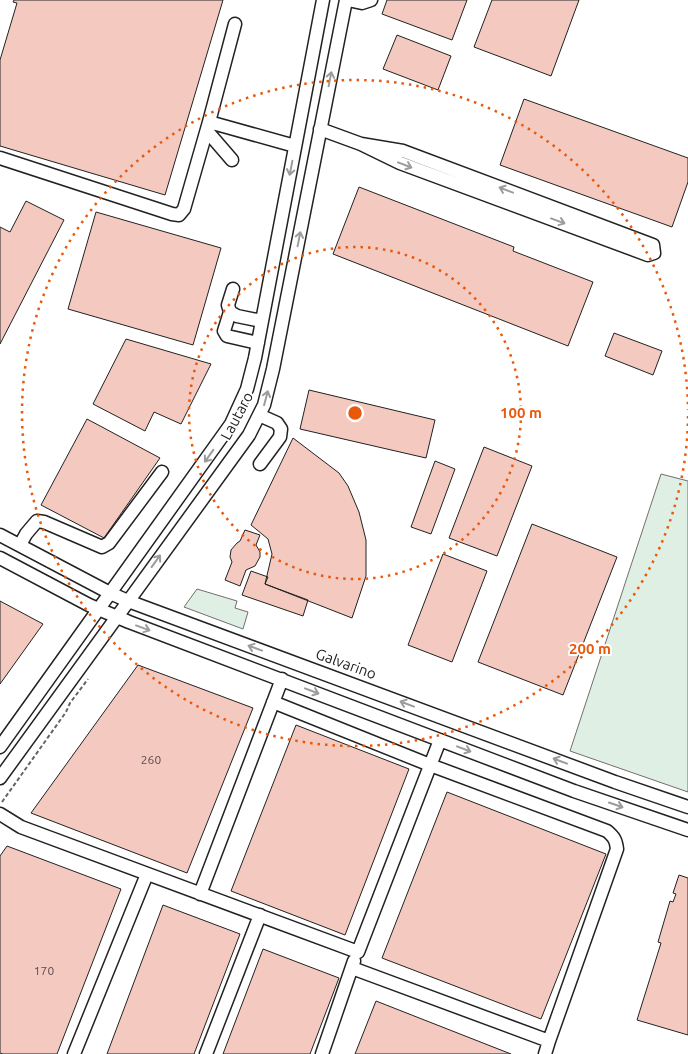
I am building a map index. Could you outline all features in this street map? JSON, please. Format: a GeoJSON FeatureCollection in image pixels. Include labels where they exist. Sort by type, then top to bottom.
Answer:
{"type":"FeatureCollection","features":[{"type":"Feature","properties":{"kind":"street","name":"Lautaro"},"geometry":{"type":"LineString","coordinates":[[0,747],[231,424],[247,388],[258,343],[323,0]]}},
{"type":"Feature","properties":{"kind":"street","name":"Lautaro"},"geometry":{"type":"LineString","coordinates":[[0,778],[249,435],[264,405],[273,369],[347,0]]}},
{"type":"Feature","properties":{"kind":"street"},"geometry":{"type":"LineString","coordinates":[[347,0],[362,4],[370,0]]}},
{"type":"Feature","properties":{"kind":"street"},"geometry":{"type":"LineString","coordinates":[[0,158],[179,215],[184,209],[235,24]]}},
{"type":"Feature","properties":{"kind":"street"},"geometry":{"type":"LineString","coordinates":[[322,123],[341,138],[361,144],[403,151],[652,245],[654,253],[648,255],[400,163],[361,144]]}},
{"type":"Feature","properties":{"kind":"street"},"geometry":{"type":"LineString","coordinates":[[266,138],[269,125]]}},
{"type":"Feature","properties":{"kind":"street"},"geometry":{"type":"LineString","coordinates":[[208,126],[295,146]]}},
{"type":"Feature","properties":{"kind":"street"},"geometry":{"type":"LineString","coordinates":[[208,126],[232,160]]}},
{"type":"Feature","properties":{"kind":"street"},"geometry":{"type":"LineString","coordinates":[[234,289],[228,305],[230,312],[224,331],[226,336],[258,343]]}},
{"type":"Feature","properties":{"kind":"street"},"geometry":{"type":"LineString","coordinates":[[230,312],[237,316],[262,321]]}},
{"type":"Feature","properties":{"kind":"street"},"geometry":{"type":"LineString","coordinates":[[259,415],[277,423],[281,429],[280,437],[260,464]]}},
{"type":"Feature","properties":{"kind":"street"},"geometry":{"type":"LineString","coordinates":[[20,545],[37,521],[44,522],[102,548],[109,544],[162,472]]}},
{"type":"Feature","properties":{"kind":"street","name":"Galvarino"},"geometry":{"type":"LineString","coordinates":[[0,534],[128,601],[615,782],[688,806]]}},
{"type":"Feature","properties":{"kind":"street"},"geometry":{"type":"LineString","coordinates":[[0,558],[116,617],[574,791],[688,830]]}},
{"type":"Feature","properties":{"kind":"street"},"geometry":{"type":"LineString","coordinates":[[200,894],[282,679]]}},
{"type":"Feature","properties":{"kind":"street"},"geometry":{"type":"LineString","coordinates":[[273,702],[430,765],[607,831],[614,837],[617,849],[545,1054]]}},
{"type":"Feature","properties":{"kind":"street"},"geometry":{"type":"LineString","coordinates":[[322,1054],[358,952],[440,740]]}},
{"type":"Feature","properties":{"kind":"street"},"geometry":{"type":"LineString","coordinates":[[0,814],[20,827],[358,952]]}},
{"type":"Feature","properties":{"kind":"street"},"geometry":{"type":"LineString","coordinates":[[74,1054],[147,874]]}},
{"type":"Feature","properties":{"kind":"street"},"geometry":{"type":"LineString","coordinates":[[206,1054],[260,916]]}},
{"type":"Feature","properties":{"kind":"street"},"geometry":{"type":"LineString","coordinates":[[352,968],[549,1040]]}},
{"type":"Feature","properties":{"kind":"path"},"geometry":{"type":"LineString","coordinates":[[0,804],[92,672]]}},
{"type":"Feature","properties":{"kind":"green space"},"geometry":{"type":"Polygon","coordinates":[[[661,474],[688,481],[688,792],[570,751],[661,474]]]}},
{"type":"Feature","properties":{"kind":"green space"},"geometry":{"type":"Polygon","coordinates":[[[197,589],[237,601],[235,608],[248,612],[243,629],[184,607],[197,589]]]}},
{"type":"Feature","properties":{"kind":"building"},"geometry":{"type":"Polygon","coordinates":[[[14,0],[223,0],[165,195],[0,146],[0,60],[17,3],[13,2],[14,0]]]}},
{"type":"Feature","properties":{"kind":"building"},"geometry":{"type":"Polygon","coordinates":[[[387,0],[467,0],[452,40],[382,14],[387,0]]]}},
{"type":"Feature","properties":{"kind":"building"},"geometry":{"type":"Polygon","coordinates":[[[492,0],[579,0],[551,76],[474,47],[492,0]]]}},
{"type":"Feature","properties":{"kind":"building"},"geometry":{"type":"Polygon","coordinates":[[[397,35],[451,56],[438,90],[383,69],[397,35]]]}},
{"type":"Feature","properties":{"kind":"building"},"geometry":{"type":"Polygon","coordinates":[[[524,99],[688,158],[688,182],[672,227],[500,165],[524,99]]]}},
{"type":"Feature","properties":{"kind":"building"},"geometry":{"type":"Polygon","coordinates":[[[359,187],[514,247],[513,251],[593,282],[568,346],[333,254],[359,187]]]}},
{"type":"Feature","properties":{"kind":"building"},"geometry":{"type":"Polygon","coordinates":[[[26,201],[64,220],[0,344],[0,227],[10,232],[26,201]]]}},
{"type":"Feature","properties":{"kind":"building"},"geometry":{"type":"Polygon","coordinates":[[[96,212],[221,248],[193,345],[68,309],[96,212]]]}},
{"type":"Feature","properties":{"kind":"building"},"geometry":{"type":"Polygon","coordinates":[[[614,333],[662,351],[653,375],[605,356],[614,333]]]}},
{"type":"Feature","properties":{"kind":"building"},"geometry":{"type":"Polygon","coordinates":[[[126,339],[211,364],[181,424],[154,412],[145,431],[93,404],[126,339]]]}},
{"type":"Feature","properties":{"kind":"building"},"geometry":{"type":"Polygon","coordinates":[[[309,390],[435,420],[426,458],[300,429],[309,390]]]}},
{"type":"Feature","properties":{"kind":"building"},"geometry":{"type":"Polygon","coordinates":[[[87,419],[160,458],[104,538],[41,505],[87,419]]]}},
{"type":"Feature","properties":{"kind":"building"},"geometry":{"type":"Polygon","coordinates":[[[293,438],[339,473],[348,486],[359,512],[366,540],[366,576],[352,618],[265,584],[272,554],[268,539],[251,525],[293,438]]]}},
{"type":"Feature","properties":{"kind":"building"},"geometry":{"type":"Polygon","coordinates":[[[484,447],[532,466],[497,556],[449,538],[484,447]]]}},
{"type":"Feature","properties":{"kind":"building"},"geometry":{"type":"Polygon","coordinates":[[[435,461],[455,469],[431,534],[411,527],[435,461]]]}},
{"type":"Feature","properties":{"kind":"building"},"geometry":{"type":"Polygon","coordinates":[[[532,524],[617,557],[563,695],[478,662],[532,524]]]}},
{"type":"Feature","properties":{"kind":"building"},"geometry":{"type":"Polygon","coordinates":[[[245,530],[260,535],[256,545],[260,552],[260,557],[255,566],[246,570],[240,586],[225,580],[232,562],[230,557],[231,550],[240,541],[245,530]]]}},
{"type":"Feature","properties":{"kind":"building"},"geometry":{"type":"Polygon","coordinates":[[[443,554],[487,571],[452,662],[408,645],[443,554]]]}},
{"type":"Feature","properties":{"kind":"building"},"geometry":{"type":"Polygon","coordinates":[[[251,571],[268,577],[265,584],[308,600],[303,616],[242,595],[251,571]]]}},
{"type":"Feature","properties":{"kind":"building"},"geometry":{"type":"Polygon","coordinates":[[[0,601],[43,624],[0,684],[0,601]]]}},
{"type":"Feature","properties":{"kind":"building"},"geometry":{"type":"Polygon","coordinates":[[[138,665],[253,708],[187,873],[31,813],[138,665]]]}},
{"type":"Feature","properties":{"kind":"building"},"geometry":{"type":"Polygon","coordinates":[[[296,725],[409,769],[345,935],[231,891],[296,725]]]}},
{"type":"Feature","properties":{"kind":"building"},"geometry":{"type":"Polygon","coordinates":[[[447,792],[606,854],[541,1019],[382,958],[447,792]]]}},
{"type":"Feature","properties":{"kind":"building"},"geometry":{"type":"Polygon","coordinates":[[[7,846],[121,889],[57,1054],[0,1053],[0,856],[7,846]]]}},
{"type":"Feature","properties":{"kind":"building"},"geometry":{"type":"Polygon","coordinates":[[[679,875],[688,878],[688,1035],[637,1020],[661,943],[658,942],[670,901],[673,902],[676,894],[673,893],[679,875]]]}},
{"type":"Feature","properties":{"kind":"building"},"geometry":{"type":"Polygon","coordinates":[[[163,905],[240,934],[194,1054],[107,1054],[163,905]]]}},
{"type":"Feature","properties":{"kind":"building"},"geometry":{"type":"Polygon","coordinates":[[[263,949],[339,978],[310,1054],[223,1054],[263,949]]]}},
{"type":"Feature","properties":{"kind":"building"},"geometry":{"type":"Polygon","coordinates":[[[376,1001],[511,1054],[355,1054],[376,1001]]]}}]}
